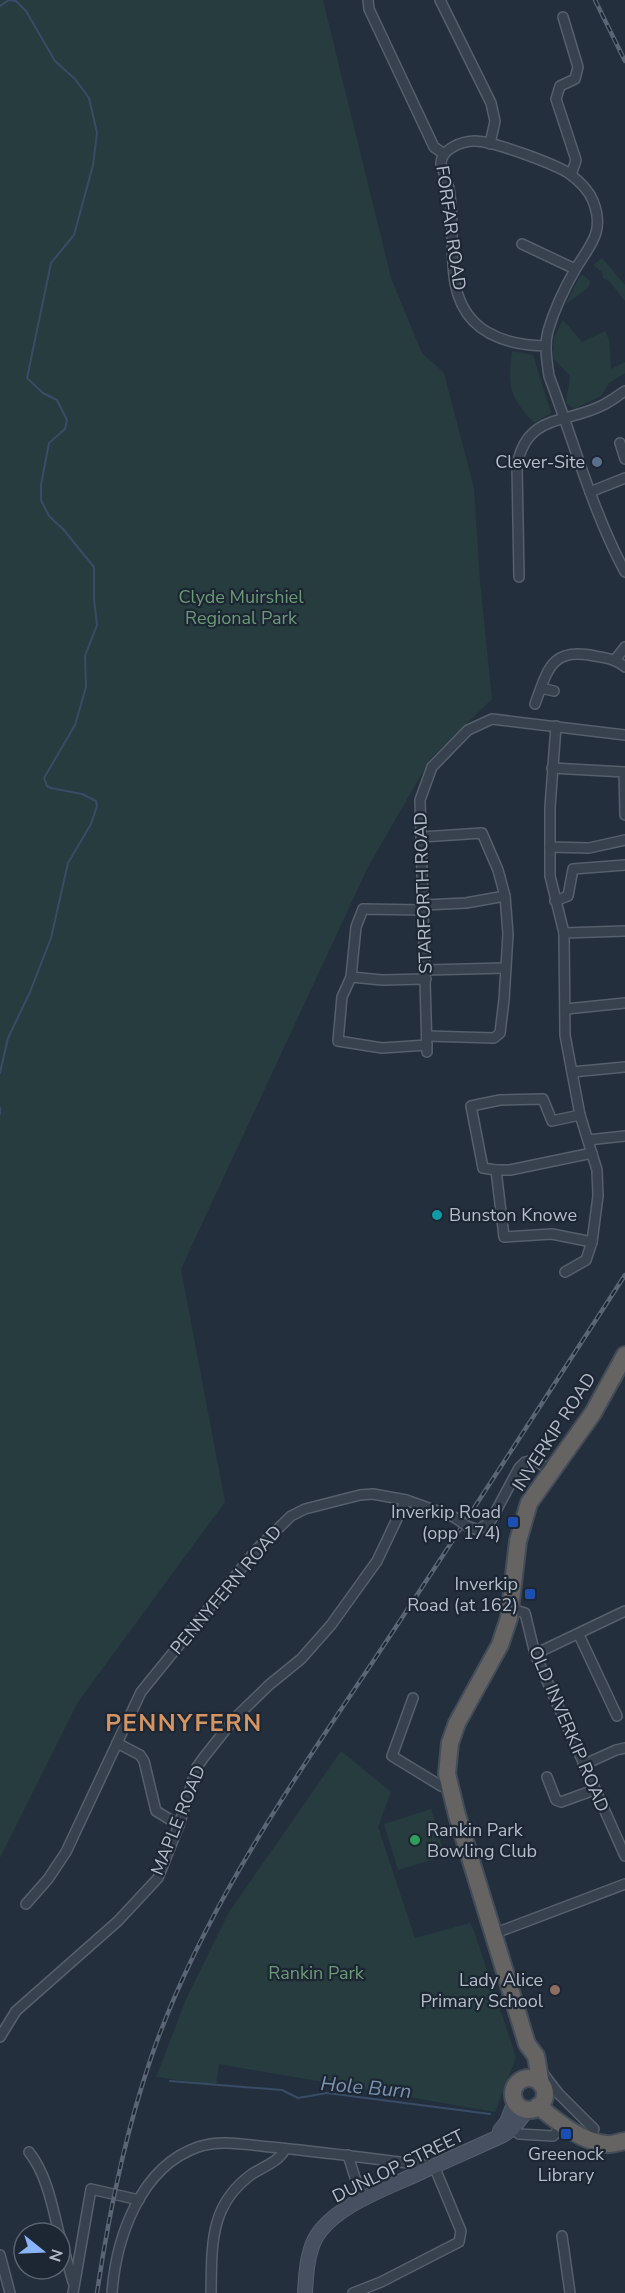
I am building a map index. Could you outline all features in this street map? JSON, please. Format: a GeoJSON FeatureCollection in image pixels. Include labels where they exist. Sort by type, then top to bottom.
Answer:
{"type":"FeatureCollection","features":[{"type":"Feature","properties":{"kind":"highway","name":"INVERKIP ROAD"},"geometry":{"type":"LineString","coordinates":[[624,2141],[567,2115],[534,2094],[514,2089],[522,2079],[526,2044],[449,1788],[447,1758],[453,1733],[500,1644],[512,1609],[518,1541],[529,1503],[593,1413],[625,1355]]}},
{"type":"Feature","properties":{"kind":"highway","name":"INVERKIP ROAD"},"geometry":{"type":"LineString","coordinates":[[526,2044],[536,2056],[534,2094],[560,2123],[578,2135],[595,2142],[608,2145],[624,2141]]}},
{"type":"Feature","properties":{"kind":"highway"},"geometry":{"type":"LineString","coordinates":[[522,2079],[530,2078],[534,2094]]}},
{"type":"Feature","properties":{"kind":"main road","name":"DUNLOP STREET"},"geometry":{"type":"LineString","coordinates":[[305,2293],[309,2255],[315,2239],[336,2215],[362,2200],[490,2141],[513,2128],[534,2094]]}},
{"type":"Feature","properties":{"kind":"main road","name":"DUNLOP STREET"},"geometry":{"type":"LineString","coordinates":[[490,2141],[534,2094]]}},
{"type":"Feature","properties":{"kind":"street","name":"FORFAR ROAD"},"geometry":{"type":"LineString","coordinates":[[368,0],[369,9],[434,147],[444,154],[441,164],[450,195],[455,283],[463,304],[477,324],[496,338],[520,345],[546,346]]}},
{"type":"Feature","properties":{"kind":"street"},"geometry":{"type":"LineString","coordinates":[[440,0],[491,103],[495,121],[490,144]]}},
{"type":"Feature","properties":{"kind":"street"},"geometry":{"type":"LineString","coordinates":[[563,17],[578,67],[575,79],[560,86],[556,99],[576,160],[571,175]]}},
{"type":"Feature","properties":{"kind":"street"},"geometry":{"type":"LineString","coordinates":[[444,154],[448,149],[463,143],[474,141],[490,144],[571,175],[585,188],[592,200],[597,228],[594,242],[575,269],[548,331],[546,346],[549,376],[563,418],[604,529],[625,572]]}},
{"type":"Feature","properties":{"kind":"street"},"geometry":{"type":"LineString","coordinates":[[522,244],[575,269]]}},
{"type":"Feature","properties":{"kind":"street"},"geometry":{"type":"LineString","coordinates":[[519,577],[517,465],[525,440],[533,432],[563,418],[601,406],[625,391]]}},
{"type":"Feature","properties":{"kind":"street"},"geometry":{"type":"LineString","coordinates":[[620,443],[625,459]]}},
{"type":"Feature","properties":{"kind":"street"},"geometry":{"type":"LineString","coordinates":[[590,492],[625,478]]}},
{"type":"Feature","properties":{"kind":"street"},"geometry":{"type":"LineString","coordinates":[[615,660],[625,647]]}},
{"type":"Feature","properties":{"kind":"street"},"geometry":{"type":"LineString","coordinates":[[534,704],[546,672],[561,657],[578,652],[615,660],[625,667]]}},
{"type":"Feature","properties":{"kind":"street"},"geometry":{"type":"LineString","coordinates":[[541,688],[554,691]]}},
{"type":"Feature","properties":{"kind":"street","name":"STARFORTH ROAD"},"geometry":{"type":"LineString","coordinates":[[427,1045],[420,800],[432,768],[468,730],[492,719],[625,735]]}},
{"type":"Feature","properties":{"kind":"street"},"geometry":{"type":"LineString","coordinates":[[556,726],[552,768],[550,876],[564,933],[565,1035],[580,1115],[597,1170],[598,1196],[592,1242],[586,1260],[565,1272]]}},
{"type":"Feature","properties":{"kind":"street"},"geometry":{"type":"LineString","coordinates":[[552,768],[624,772],[625,815]]}},
{"type":"Feature","properties":{"kind":"street"},"geometry":{"type":"LineString","coordinates":[[422,837],[482,833],[498,870],[505,896],[508,934],[500,1033],[494,1038],[382,1048],[338,1041],[342,997],[351,977],[356,927],[363,909],[424,908],[505,896]]}},
{"type":"Feature","properties":{"kind":"street"},"geometry":{"type":"LineString","coordinates":[[550,847],[590,848],[625,840]]}},
{"type":"Feature","properties":{"kind":"street"},"geometry":{"type":"LineString","coordinates":[[555,901],[568,896],[573,869],[625,865]]}},
{"type":"Feature","properties":{"kind":"street"},"geometry":{"type":"LineString","coordinates":[[564,933],[625,931]]}},
{"type":"Feature","properties":{"kind":"street"},"geometry":{"type":"LineString","coordinates":[[351,977],[382,980],[505,968]]}},
{"type":"Feature","properties":{"kind":"street"},"geometry":{"type":"LineString","coordinates":[[566,1009],[625,1003]]}},
{"type":"Feature","properties":{"kind":"street"},"geometry":{"type":"LineString","coordinates":[[572,1072],[625,1067]]}},
{"type":"Feature","properties":{"kind":"street"},"geometry":{"type":"LineString","coordinates":[[580,1115],[552,1121],[543,1099],[500,1100],[471,1106],[483,1168],[510,1170],[592,1153]]}},
{"type":"Feature","properties":{"kind":"street"},"geometry":{"type":"LineString","coordinates":[[588,1140],[625,1136]]}},
{"type":"Feature","properties":{"kind":"street"},"geometry":{"type":"LineString","coordinates":[[496,1170],[504,1237],[552,1234],[592,1242]]}},
{"type":"Feature","properties":{"kind":"street","name":"PENNYFERN ROAD"},"geometry":{"type":"LineString","coordinates":[[26,1904],[48,1879],[66,1852],[141,1692],[257,1549],[291,1516],[305,1509],[346,1497],[373,1494],[406,1500],[454,1517],[478,1530],[490,1522],[519,1468],[525,1462],[534,1460],[552,1471]]}},
{"type":"Feature","properties":{"kind":"street","name":"MAPLE ROAD"},"geometry":{"type":"LineString","coordinates":[[0,2037],[16,2011],[118,1921],[158,1878],[179,1825],[197,1767],[204,1756],[235,1718],[269,1685],[301,1659],[331,1625],[377,1560],[406,1500]]}},
{"type":"Feature","properties":{"kind":"street","name":"OLD INVERKIP ROAD"},"geometry":{"type":"LineString","coordinates":[[512,1609],[525,1613],[535,1654],[625,1856]]}},
{"type":"Feature","properties":{"kind":"street"},"geometry":{"type":"LineString","coordinates":[[535,1654],[579,1635],[625,1611]]}},
{"type":"Feature","properties":{"kind":"street"},"geometry":{"type":"LineString","coordinates":[[579,1635],[617,1716]]}},
{"type":"Feature","properties":{"kind":"street"},"geometry":{"type":"LineString","coordinates":[[413,1698],[392,1756],[441,1786],[449,1788]]}},
{"type":"Feature","properties":{"kind":"street"},"geometry":{"type":"LineString","coordinates":[[117,1743],[140,1755],[144,1761],[156,1811],[179,1825]]}},
{"type":"Feature","properties":{"kind":"street"},"geometry":{"type":"LineString","coordinates":[[583,1765],[625,1748]]}},
{"type":"Feature","properties":{"kind":"street"},"geometry":{"type":"LineString","coordinates":[[547,1777],[556,1800],[561,1802],[594,1790]]}},
{"type":"Feature","properties":{"kind":"street"},"geometry":{"type":"LineString","coordinates":[[494,1934],[625,1884]]}},
{"type":"Feature","properties":{"kind":"street"},"geometry":{"type":"LineString","coordinates":[[534,2094],[558,2093],[594,2129]]}},
{"type":"Feature","properties":{"kind":"street"},"geometry":{"type":"LineString","coordinates":[[513,2128],[519,2134],[553,2136],[560,2123]]}},
{"type":"Feature","properties":{"kind":"street"},"geometry":{"type":"LineString","coordinates":[[112,2293],[123,2235],[139,2200],[165,2166],[197,2147],[218,2142],[434,2166],[461,2231],[459,2242],[381,2282],[353,2293]]}},
{"type":"Feature","properties":{"kind":"street"},"geometry":{"type":"LineString","coordinates":[[211,2293],[213,2235],[225,2204],[243,2181],[279,2158],[285,2149]]}},
{"type":"Feature","properties":{"kind":"street"},"geometry":{"type":"LineString","coordinates":[[29,2152],[38,2163],[56,2221]]}},
{"type":"Feature","properties":{"kind":"street"},"geometry":{"type":"LineString","coordinates":[[348,2156],[362,2200]]}},
{"type":"Feature","properties":{"kind":"street"},"geometry":{"type":"LineString","coordinates":[[73,2289],[91,2189],[139,2200]]}},
{"type":"Feature","properties":{"kind":"street"},"geometry":{"type":"LineString","coordinates":[[562,2236],[570,2293]]}},
{"type":"Feature","properties":{"kind":"street"},"geometry":{"type":"LineString","coordinates":[[0,2255],[10,2293]]}},
{"type":"Feature","properties":{"kind":"green space","name":"Clyde Muirshiel Regional Park"},"geometry":{"type":"Polygon","coordinates":[[[0,0],[323,0],[391,278],[422,353],[444,373],[474,488],[480,581],[492,699],[431,758],[368,867],[181,1269],[225,1502],[78,1702],[0,1858],[0,0]]]}},
{"type":"Feature","properties":{"kind":"green space"},"geometry":{"type":"Polygon","coordinates":[[[602,258],[625,285],[625,301],[609,281],[603,278],[602,272],[593,265],[602,258]]]}},
{"type":"Feature","properties":{"kind":"green space"},"geometry":{"type":"Polygon","coordinates":[[[583,275],[590,281],[589,287],[565,305],[580,276],[583,275]]]}},
{"type":"Feature","properties":{"kind":"green space"},"geometry":{"type":"Polygon","coordinates":[[[563,320],[582,342],[605,331],[609,340],[611,369],[625,362],[625,373],[609,383],[601,396],[574,409],[566,403],[570,376],[553,358],[554,337],[563,320]]]}},
{"type":"Feature","properties":{"kind":"green space"},"geometry":{"type":"Polygon","coordinates":[[[512,351],[533,355],[551,413],[534,423],[519,406],[512,391],[510,374],[512,351]]]}},
{"type":"Feature","properties":{"kind":"green space","name":"Rankin Park"},"geometry":{"type":"Polygon","coordinates":[[[341,1751],[391,1792],[378,1827],[415,1938],[470,1923],[474,1931],[516,2057],[495,2112],[219,2064],[216,2085],[156,2077],[187,1997],[229,1912],[341,1751]]]}},
{"type":"Feature","properties":{"kind":"green space","name":"Rankin Park Bowling Club"},"geometry":{"type":"Polygon","coordinates":[[[431,1809],[445,1856],[398,1870],[384,1824],[431,1809]]]}},
{"type":"Feature","properties":{"kind":"waterway"},"geometry":{"type":"LineString","coordinates":[[0,6],[9,0],[16,1],[26,11],[55,61],[75,79],[89,98],[97,133],[93,165],[74,235],[51,263],[27,378],[43,393],[57,400],[67,420],[65,429],[49,443],[41,485],[41,500],[49,516],[63,529],[94,567],[97,625],[85,656],[86,687],[75,725],[44,778],[47,786],[82,794],[96,801],[97,806],[91,824],[68,863],[51,938],[30,992],[8,1038],[0,1073]]}},
{"type":"Feature","properties":{"kind":"waterway"},"geometry":{"type":"LineString","coordinates":[[0,1108],[0,1114]]}},
{"type":"Feature","properties":{"kind":"waterway","name":"Hole Burn"},"geometry":{"type":"LineString","coordinates":[[170,2081],[282,2090],[298,2098],[327,2093],[490,2114]]}},
{"type":"Feature","properties":{"kind":"railway"},"geometry":{"type":"LineString","coordinates":[[595,0],[625,61]]}},
{"type":"Feature","properties":{"kind":"railway"},"geometry":{"type":"LineString","coordinates":[[97,2293],[113,2203],[142,2084],[173,2001],[197,1948],[224,1896],[284,1796],[625,1275]]}},
{"type":"Feature","properties":{"kind":"place","name":"Clever-Site"},"geometry":{"type":"Point","coordinates":[597,462]}},
{"type":"Feature","properties":{"kind":"place","name":"Bunston Knowe"},"geometry":{"type":"Point","coordinates":[437,1215]}},
{"type":"Feature","properties":{"kind":"place","name":"Inverkip Road (opp 174)"},"geometry":{"type":"Point","coordinates":[513,1522]}},
{"type":"Feature","properties":{"kind":"place","name":"Inverkip Road (at 162)"},"geometry":{"type":"Point","coordinates":[530,1594]}},
{"type":"Feature","properties":{"kind":"place","name":"Rankin Park Bowling Club"},"geometry":{"type":"Point","coordinates":[415,1840]}},
{"type":"Feature","properties":{"kind":"place","name":"Lady Alice Primary School"},"geometry":{"type":"Point","coordinates":[555,1990]}},
{"type":"Feature","properties":{"kind":"place","name":"Greenock Library"},"geometry":{"type":"Point","coordinates":[566,2134]}},
{"type":"Feature","properties":{"kind":"district","name":"PENNYFERN"},"geometry":{"type":"Point","coordinates":[184,1723]}}]}
